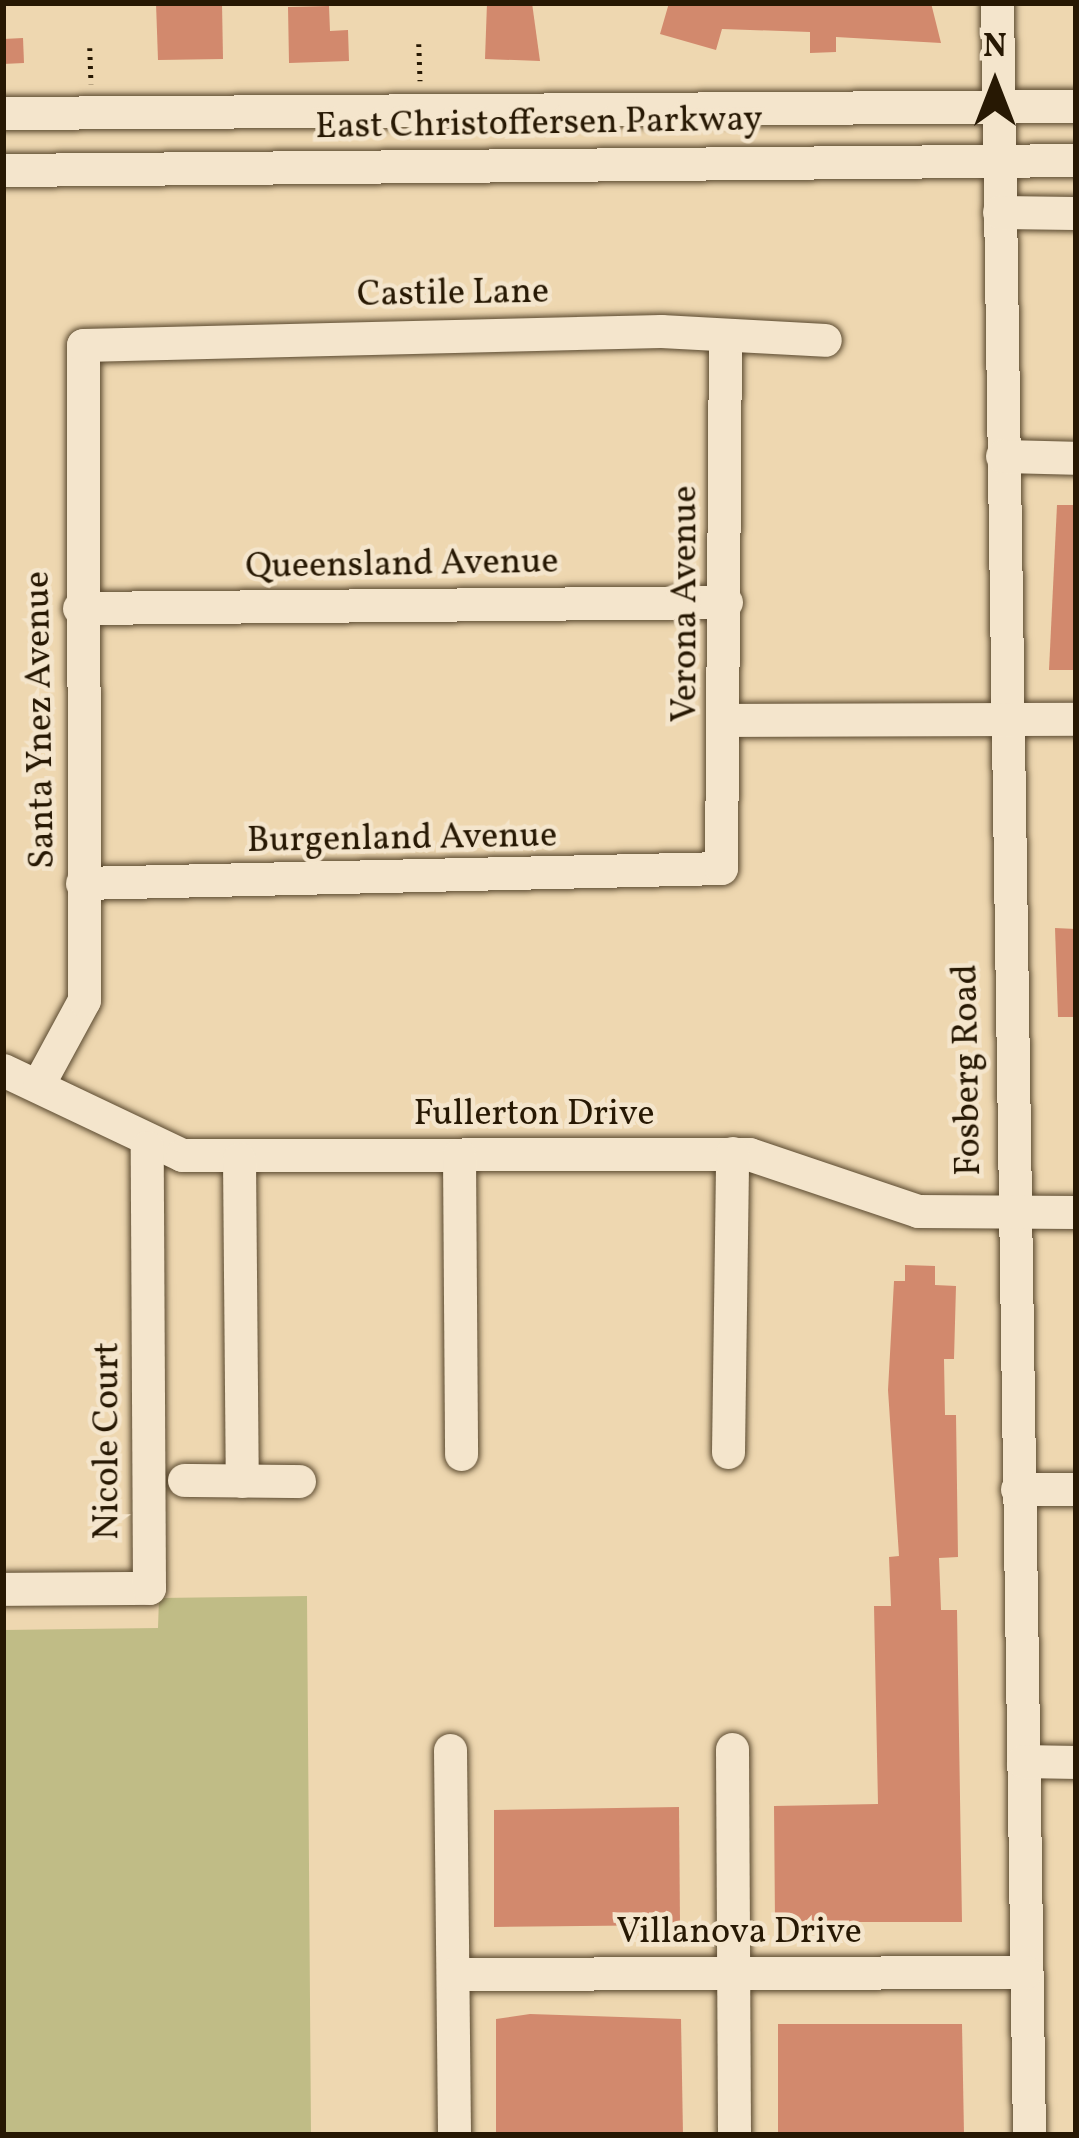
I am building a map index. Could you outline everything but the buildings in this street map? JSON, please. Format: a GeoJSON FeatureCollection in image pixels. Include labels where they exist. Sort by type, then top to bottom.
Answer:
{"type":"FeatureCollection","features":[{"type":"Feature","properties":{"kind":"street","name":"Fosberg Road"},"geometry":{"type":"LineString","coordinates":[[997,3],[1010,1213],[1029,2135]]}},
{"type":"Feature","properties":{"kind":"street","name":"East Christoffersen Parkway"},"geometry":{"type":"LineString","coordinates":[[3,113],[1076,106]]}},
{"type":"Feature","properties":{"kind":"street","name":"East Christoffersen Parkway"},"geometry":{"type":"LineString","coordinates":[[3,170],[1076,160]]}},
{"type":"Feature","properties":{"kind":"street"},"geometry":{"type":"LineString","coordinates":[[999,212],[1076,213]]}},
{"type":"Feature","properties":{"kind":"street","name":"Castile Lane"},"geometry":{"type":"LineString","coordinates":[[82,345],[661,332],[725,340],[825,340]]}},
{"type":"Feature","properties":{"kind":"street","name":"Verona Avenue"},"geometry":{"type":"LineString","coordinates":[[721,868],[726,720],[725,340]]}},
{"type":"Feature","properties":{"kind":"street","name":"Santa Ynez Avenue"},"geometry":{"type":"LineString","coordinates":[[39,1083],[82,1011],[82,345]]}},
{"type":"Feature","properties":{"kind":"street"},"geometry":{"type":"LineString","coordinates":[[1002,456],[1076,458]]}},
{"type":"Feature","properties":{"kind":"street","name":"Queensland Avenue"},"geometry":{"type":"LineString","coordinates":[[80,608],[726,602]]}},
{"type":"Feature","properties":{"kind":"street"},"geometry":{"type":"LineString","coordinates":[[726,720],[1076,718]]}},
{"type":"Feature","properties":{"kind":"street","name":"Burgenland Avenue"},"geometry":{"type":"LineString","coordinates":[[82,883],[721,868]]}},
{"type":"Feature","properties":{"kind":"street","name":"Fullerton Drive"},"geometry":{"type":"LineString","coordinates":[[3,1070],[39,1083],[148,1147],[239,1159],[732,1154],[809,1167],[905,1209],[1076,1211]]}},
{"type":"Feature","properties":{"kind":"street","name":"Nicole Court"},"geometry":{"type":"LineString","coordinates":[[3,1589],[149,1588],[148,1147]]}},
{"type":"Feature","properties":{"kind":"street"},"geometry":{"type":"LineString","coordinates":[[728,1451],[732,1154]]}},
{"type":"Feature","properties":{"kind":"street"},"geometry":{"type":"LineString","coordinates":[[459,1155],[461,1454]]}},
{"type":"Feature","properties":{"kind":"street"},"geometry":{"type":"LineString","coordinates":[[239,1159],[242,1480]]}},
{"type":"Feature","properties":{"kind":"street"},"geometry":{"type":"LineString","coordinates":[[184,1480],[299,1480]]}},
{"type":"Feature","properties":{"kind":"street"},"geometry":{"type":"LineString","coordinates":[[1018,1489],[1076,1489]]}},
{"type":"Feature","properties":{"kind":"street"},"geometry":{"type":"LineString","coordinates":[[732,1749],[734,2135]]}},
{"type":"Feature","properties":{"kind":"street"},"geometry":{"type":"LineString","coordinates":[[450,1750],[454,2135]]}},
{"type":"Feature","properties":{"kind":"street"},"geometry":{"type":"LineString","coordinates":[[1023,1761],[1076,1762]]}},
{"type":"Feature","properties":{"kind":"street","name":"Villanova Drive"},"geometry":{"type":"LineString","coordinates":[[452,1974],[1025,1972]]}},
{"type":"Feature","properties":{"kind":"path"},"geometry":{"type":"LineString","coordinates":[[419,44],[420,83]]}},
{"type":"Feature","properties":{"kind":"path"},"geometry":{"type":"LineString","coordinates":[[90,48],[91,85]]}},
{"type":"Feature","properties":{"kind":"shaded area"},"geometry":{"type":"Polygon","coordinates":[[[307,1596],[311,2135],[3,2135],[3,1630],[158,1628],[159,1598],[307,1596]]]}}]}
